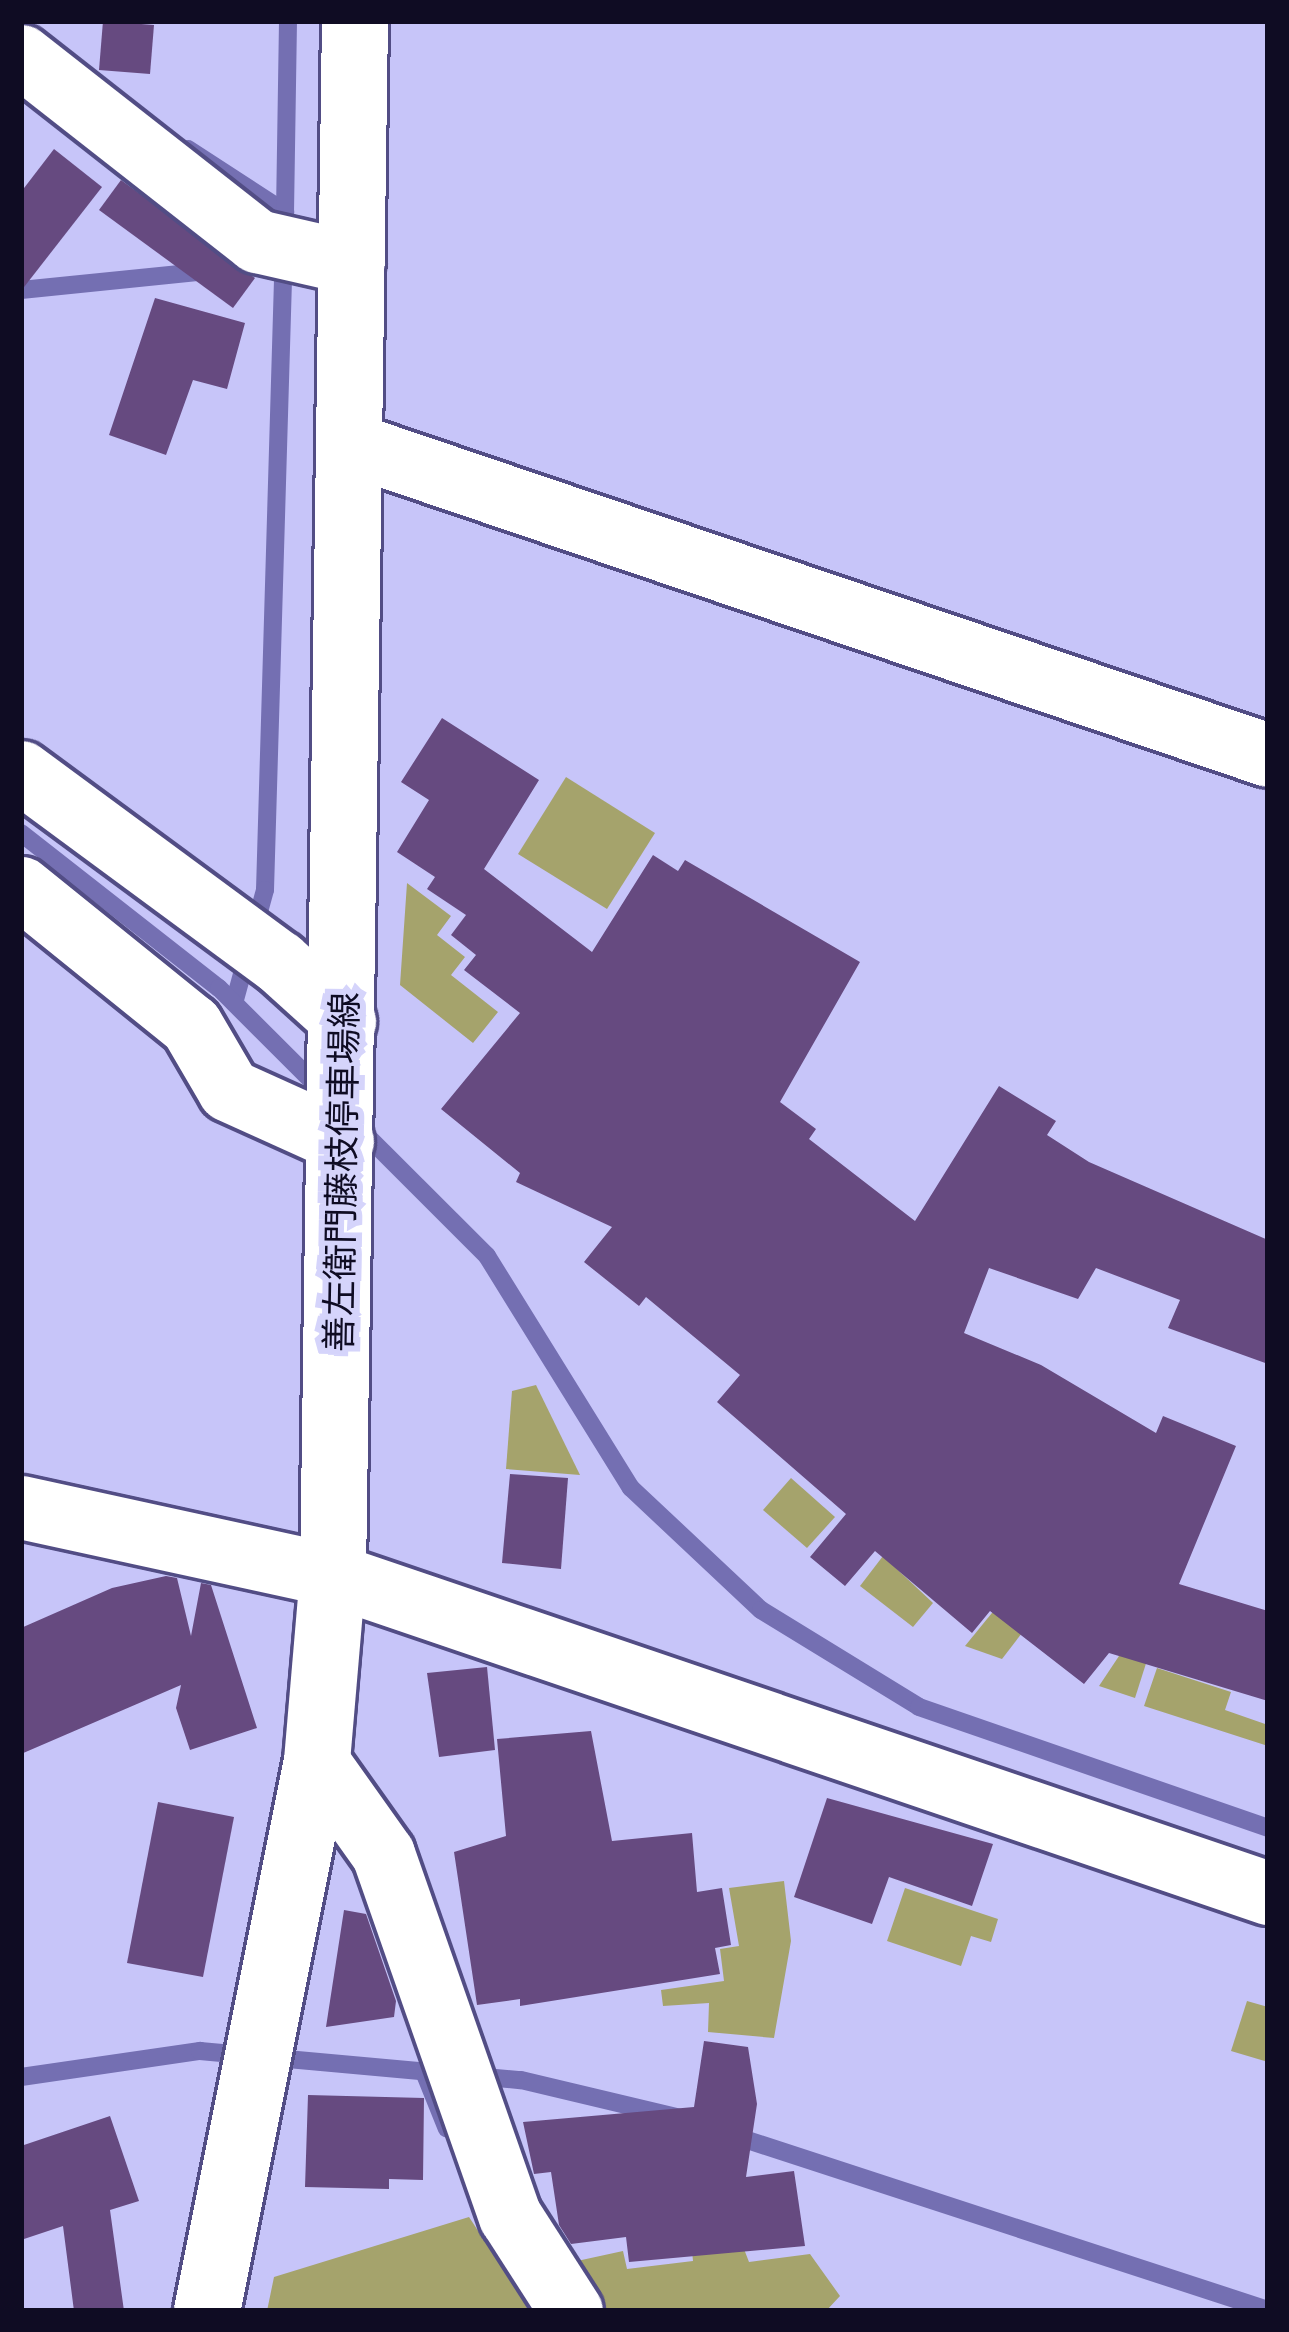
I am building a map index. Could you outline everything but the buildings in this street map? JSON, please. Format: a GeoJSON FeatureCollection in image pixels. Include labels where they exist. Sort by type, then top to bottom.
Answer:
{"type":"FeatureCollection","features":[{"type":"Feature","properties":{"kind":"main road","name":"善左衛門藤枝停車場線"},"geometry":{"type":"LineString","coordinates":[[207,2311],[316,1761],[333,1575],[356,21]]}},
{"type":"Feature","properties":{"kind":"street"},"geometry":{"type":"LineString","coordinates":[[21,56],[257,242],[353,263]]}},
{"type":"Feature","properties":{"kind":"street"},"geometry":{"type":"LineString","coordinates":[[351,445],[1268,755]]}},
{"type":"Feature","properties":{"kind":"street"},"geometry":{"type":"LineString","coordinates":[[21,772],[279,962],[344,1021]]}},
{"type":"Feature","properties":{"kind":"street"},"geometry":{"type":"LineString","coordinates":[[21,888],[191,1025],[229,1090],[342,1129]]}},
{"type":"Feature","properties":{"kind":"street"},"geometry":{"type":"LineString","coordinates":[[21,1507],[333,1575],[1268,1893]]}},
{"type":"Feature","properties":{"kind":"street"},"geometry":{"type":"LineString","coordinates":[[316,1761],[383,1854],[509,2216],[571,2311]]}},
{"type":"Feature","properties":{"kind":"shaded area"},"geometry":{"type":"Polygon","coordinates":[[[566,777],[655,833],[607,909],[518,854],[566,777]]]}},
{"type":"Feature","properties":{"kind":"shaded area"},"geometry":{"type":"Polygon","coordinates":[[[407,883],[451,916],[437,935],[465,957],[451,975],[498,1012],[473,1043],[400,985],[407,883]]]}},
{"type":"Feature","properties":{"kind":"shaded area"},"geometry":{"type":"Polygon","coordinates":[[[536,1385],[580,1475],[506,1469],[512,1391],[536,1385]]]}},
{"type":"Feature","properties":{"kind":"shaded area"},"geometry":{"type":"Polygon","coordinates":[[[791,1478],[835,1517],[807,1548],[763,1510],[791,1478]]]}},
{"type":"Feature","properties":{"kind":"shaded area"},"geometry":{"type":"Polygon","coordinates":[[[883,1556],[933,1603],[913,1627],[860,1586],[883,1556]]]}},
{"type":"Feature","properties":{"kind":"shaded area"},"geometry":{"type":"Polygon","coordinates":[[[996,1608],[1035,1616],[1002,1659],[965,1646],[996,1608]]]}},
{"type":"Feature","properties":{"kind":"shaded area"},"geometry":{"type":"Polygon","coordinates":[[[1151,1608],[1149,1654],[1135,1698],[1099,1686],[1151,1608]]]}},
{"type":"Feature","properties":{"kind":"shaded area"},"geometry":{"type":"Polygon","coordinates":[[[1157,1668],[1231,1692],[1225,1710],[1268,1725],[1268,1746],[1144,1706],[1157,1668]]]}},
{"type":"Feature","properties":{"kind":"shaded area"},"geometry":{"type":"Polygon","coordinates":[[[784,1881],[791,1941],[774,2038],[708,2032],[709,2003],[663,2006],[661,1990],[724,1981],[720,1949],[739,1946],[729,1888],[784,1881]]]}},
{"type":"Feature","properties":{"kind":"shaded area"},"geometry":{"type":"Polygon","coordinates":[[[905,1888],[998,1919],[991,1942],[971,1936],[961,1966],[887,1941],[905,1888]]]}},
{"type":"Feature","properties":{"kind":"shaded area"},"geometry":{"type":"Polygon","coordinates":[[[1247,2001],[1268,2007],[1268,2062],[1231,2051],[1247,2001]]]}},
{"type":"Feature","properties":{"kind":"shaded area"},"geometry":{"type":"Polygon","coordinates":[[[469,2217],[531,2311],[267,2311],[274,2277],[469,2217]]]}},
{"type":"Feature","properties":{"kind":"shaded area"},"geometry":{"type":"Polygon","coordinates":[[[744,2249],[749,2262],[810,2254],[840,2296],[826,2311],[607,2311],[577,2261],[623,2251],[627,2269],[693,2261],[692,2251],[744,2249]]]}},
{"type":"Feature","properties":{"kind":"waterway"},"geometry":{"type":"LineString","coordinates":[[285,212],[288,21]]}},
{"type":"Feature","properties":{"kind":"waterway"},"geometry":{"type":"LineString","coordinates":[[188,149],[285,212],[265,890],[234,1003]]}},
{"type":"Feature","properties":{"kind":"waterway"},"geometry":{"type":"LineString","coordinates":[[21,290],[207,271]]}},
{"type":"Feature","properties":{"kind":"waterway"},"geometry":{"type":"LineString","coordinates":[[21,833],[219,988],[322,1091]]}},
{"type":"Feature","properties":{"kind":"waterway"},"geometry":{"type":"LineString","coordinates":[[359,1128],[487,1256],[631,1488],[761,1610],[919,1707],[1268,1828]]}},
{"type":"Feature","properties":{"kind":"waterway"},"geometry":{"type":"LineString","coordinates":[[21,2077],[200,2051],[521,2080],[680,2118]]}},
{"type":"Feature","properties":{"kind":"waterway"},"geometry":{"type":"LineString","coordinates":[[424,2072],[447,2129]]}},
{"type":"Feature","properties":{"kind":"waterway"},"geometry":{"type":"LineString","coordinates":[[729,2134],[1268,2310]]}}]}
